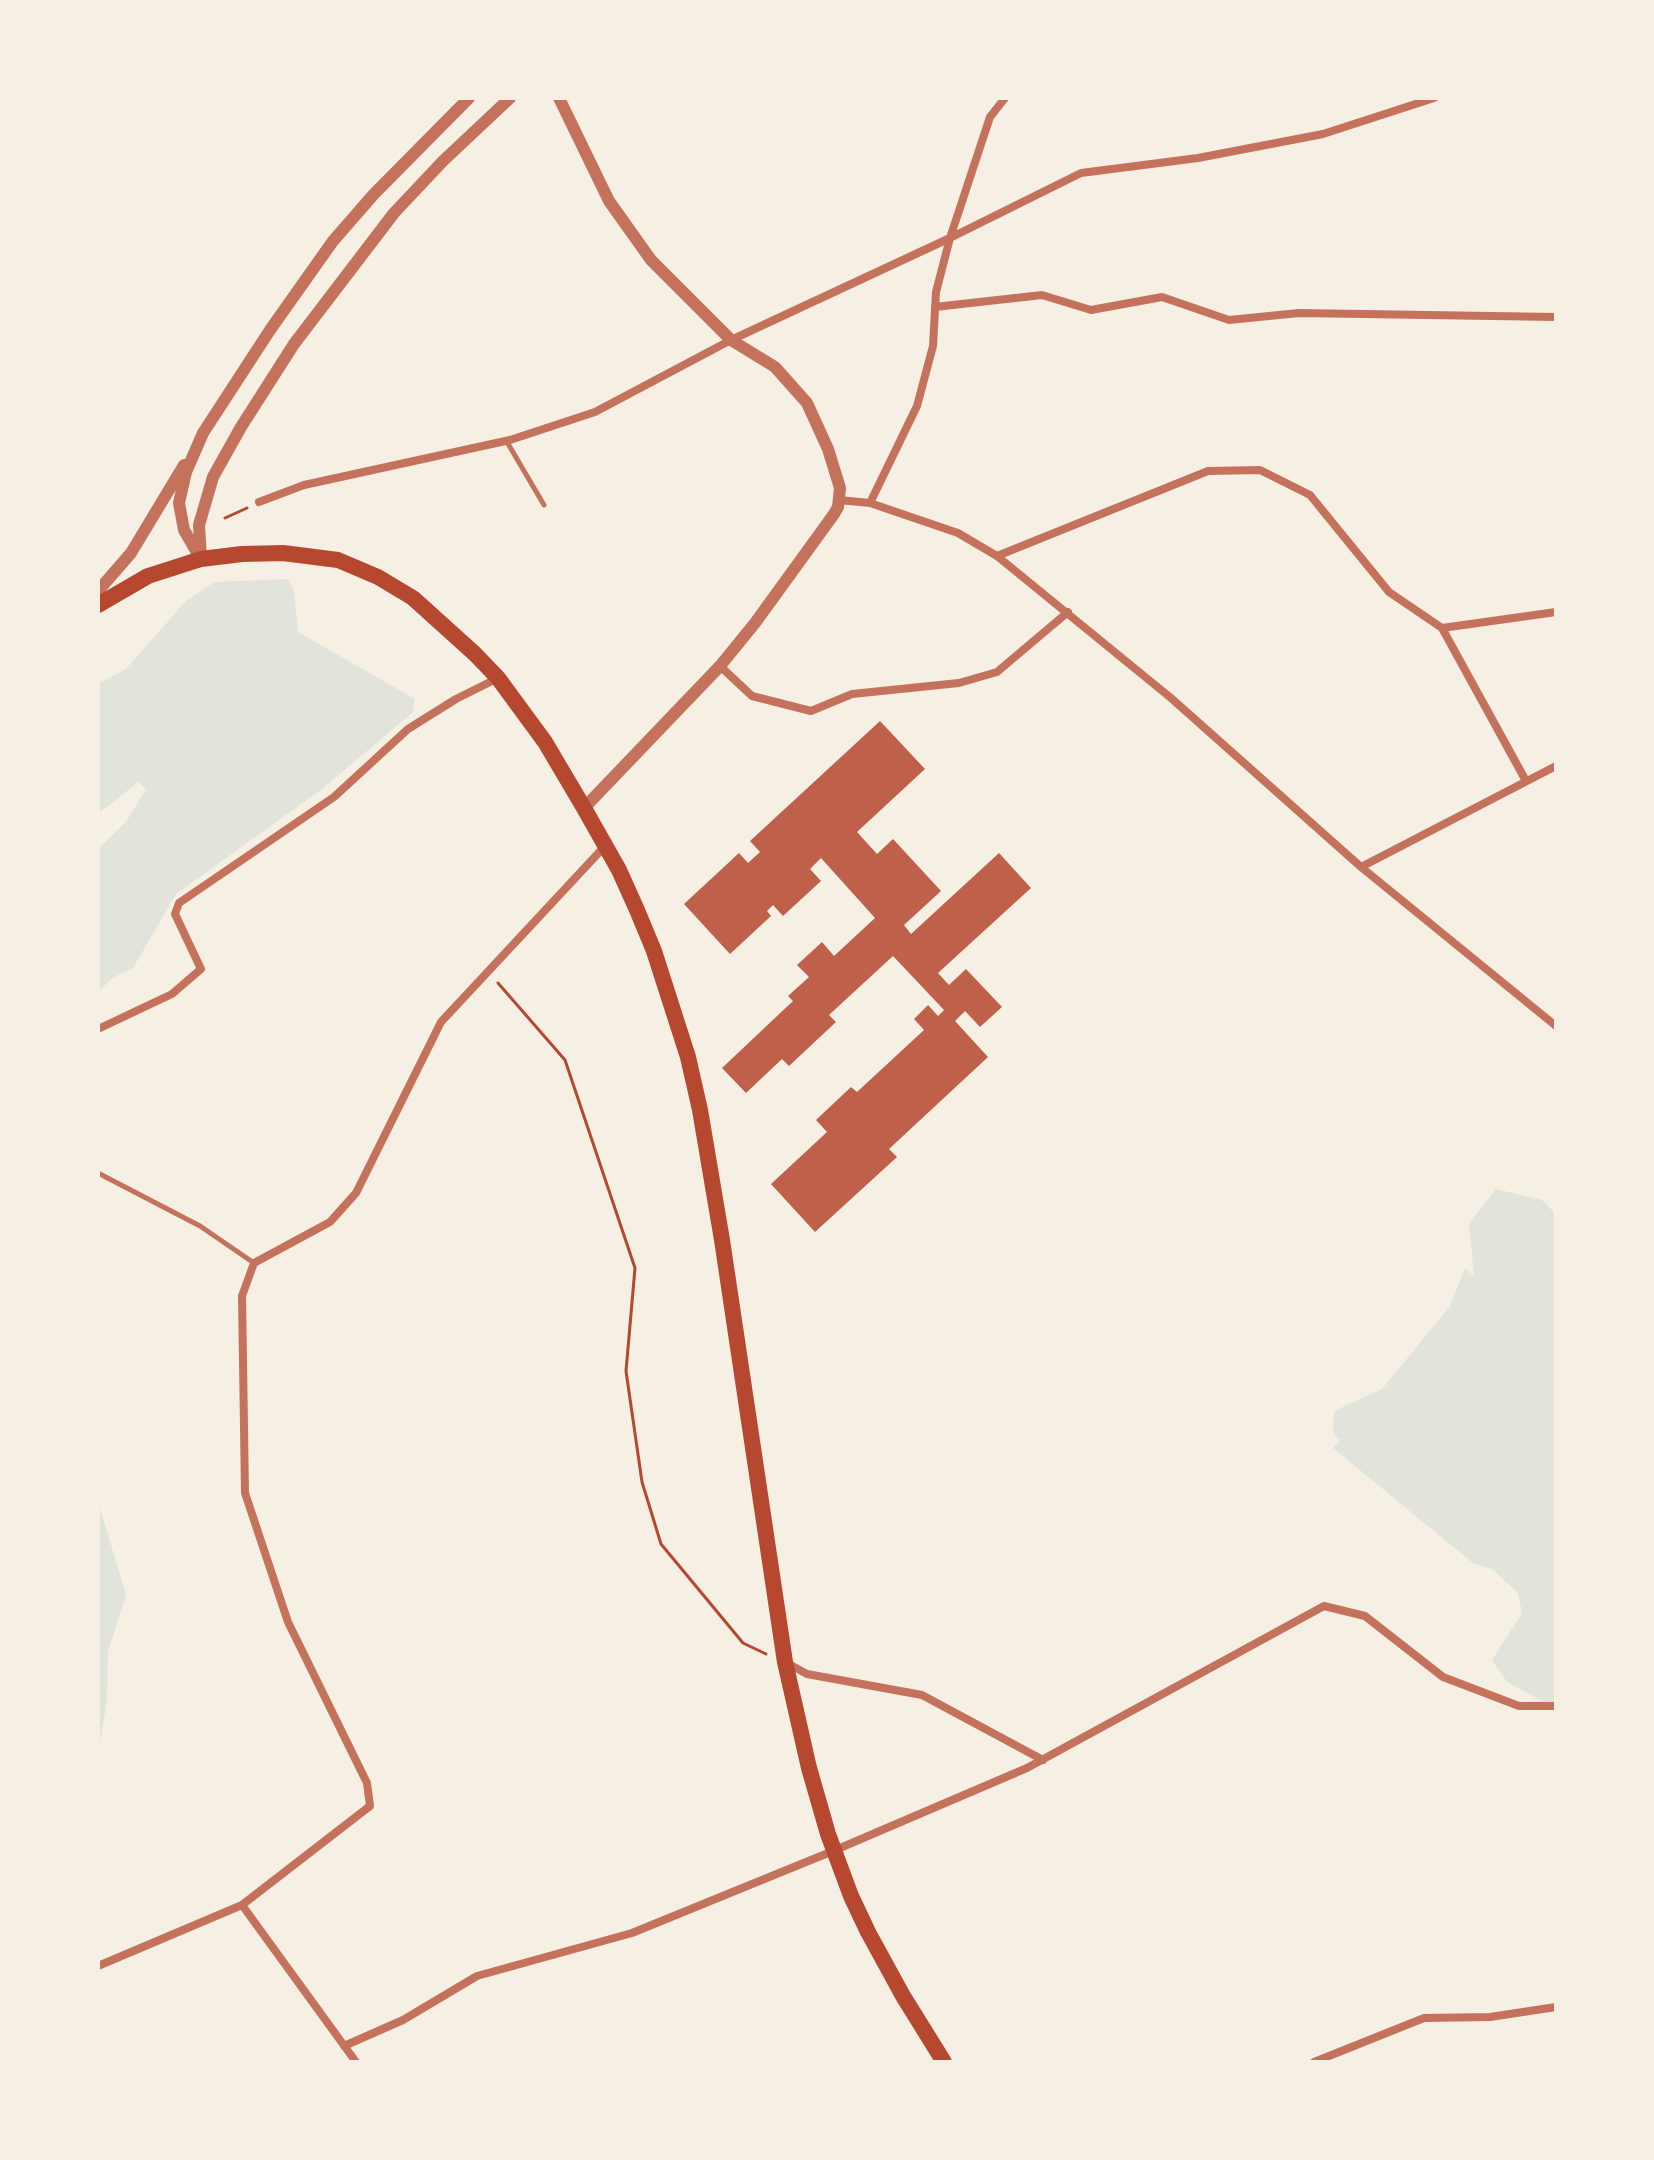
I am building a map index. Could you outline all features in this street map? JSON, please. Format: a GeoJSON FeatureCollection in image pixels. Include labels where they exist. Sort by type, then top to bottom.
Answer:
{"type":"FeatureCollection","features":[{"type":"Feature","properties":{"kind":"main road"},"geometry":{"type":"LineString","coordinates":[[98,605],[148,576],[201,559],[283,553],[338,560],[378,577],[413,598],[441,621],[498,678],[545,742],[584,808],[606,846],[654,951],[688,1057],[724,1256],[785,1662],[809,1768],[833,1851],[868,1932],[944,2062]]}},
{"type":"Feature","properties":{"kind":"street"},"geometry":{"type":"LineString","coordinates":[[98,591],[131,553],[203,433],[333,241],[374,194],[469,98]]}},
{"type":"Feature","properties":{"kind":"street"},"geometry":{"type":"LineString","coordinates":[[201,559],[199,525],[213,477],[294,344],[394,213],[443,161],[510,98]]}},
{"type":"Feature","properties":{"kind":"street"},"geometry":{"type":"LineString","coordinates":[[559,98],[609,201],[651,260],[731,340],[775,367],[807,403],[837,473],[839,500],[834,514],[720,666],[584,808]]}},
{"type":"Feature","properties":{"kind":"street"},"geometry":{"type":"LineString","coordinates":[[870,503],[917,406],[933,346],[936,292],[950,238],[990,117],[1005,98]]}},
{"type":"Feature","properties":{"kind":"street"},"geometry":{"type":"LineString","coordinates":[[259,502],[304,485],[506,441],[595,412],[731,340],[1081,173],[1198,158],[1323,134],[1434,98]]}},
{"type":"Feature","properties":{"kind":"street"},"geometry":{"type":"LineString","coordinates":[[935,307],[1042,295],[1091,310],[1162,297],[1229,320],[1299,313],[1556,317]]}},
{"type":"Feature","properties":{"kind":"street"},"geometry":{"type":"LineString","coordinates":[[201,559],[184,530],[179,503],[186,472],[203,433]]}},
{"type":"Feature","properties":{"kind":"street"},"geometry":{"type":"LineString","coordinates":[[997,556],[1208,471],[1260,470],[1310,495],[1389,592],[1442,628],[1526,781]]}},
{"type":"Feature","properties":{"kind":"street"},"geometry":{"type":"LineString","coordinates":[[839,500],[870,503],[958,533],[997,556],[1171,698],[1361,867],[1556,1026]]}},
{"type":"Feature","properties":{"kind":"street"},"geometry":{"type":"LineString","coordinates":[[720,666],[752,696],[811,711],[852,694],[959,683],[997,672],[1068,612]]}},
{"type":"Feature","properties":{"kind":"street"},"geometry":{"type":"LineString","coordinates":[[1442,628],[1556,612]]}},
{"type":"Feature","properties":{"kind":"street"},"geometry":{"type":"LineString","coordinates":[[98,1029],[172,994],[201,969],[175,914],[179,903],[334,797],[408,729],[456,699],[498,678]]}},
{"type":"Feature","properties":{"kind":"street"},"geometry":{"type":"LineString","coordinates":[[1361,867],[1556,766]]}},
{"type":"Feature","properties":{"kind":"street"},"geometry":{"type":"LineString","coordinates":[[98,1966],[242,1905],[370,1806],[367,1783],[288,1622],[245,1493],[242,1296],[254,1263],[330,1222],[356,1193],[441,1022],[606,846]]}},
{"type":"Feature","properties":{"kind":"street"},"geometry":{"type":"LineString","coordinates":[[344,2046],[403,2020],[477,1976],[632,1933],[833,1851],[1043,1760],[1324,1606],[1365,1616],[1443,1677],[1519,1706],[1556,1706]]}},
{"type":"Feature","properties":{"kind":"street"},"geometry":{"type":"LineString","coordinates":[[785,1662],[807,1674],[922,1695],[1043,1760]]}},
{"type":"Feature","properties":{"kind":"street"},"geometry":{"type":"LineString","coordinates":[[242,1905],[356,2062]]}},
{"type":"Feature","properties":{"kind":"street"},"geometry":{"type":"LineString","coordinates":[[1314,2062],[1424,2018],[1490,2017],[1556,2007]]}},
{"type":"Feature","properties":{"kind":"lane"},"geometry":{"type":"LineString","coordinates":[[506,441],[544,505]]}},
{"type":"Feature","properties":{"kind":"lane"},"geometry":{"type":"LineString","coordinates":[[98,1173],[200,1226],[254,1263]]}},
{"type":"Feature","properties":{"kind":"path"},"geometry":{"type":"LineString","coordinates":[[225,518],[259,502]]}},
{"type":"Feature","properties":{"kind":"path"},"geometry":{"type":"LineString","coordinates":[[487,971],[565,1060],[635,1268],[626,1371],[642,1482],[661,1544],[743,1643],[785,1662]]}},
{"type":"Feature","properties":{"kind":"shaded area"},"geometry":{"type":"Polygon","coordinates":[[[287,579],[294,590],[298,632],[415,699],[413,712],[322,789],[176,894],[133,968],[114,977],[98,992],[98,849],[126,822],[146,789],[138,782],[98,814],[98,684],[126,669],[186,601],[214,582],[287,579]]]}},
{"type":"Feature","properties":{"kind":"shaded area"},"geometry":{"type":"Polygon","coordinates":[[[1496,1189],[1542,1200],[1556,1214],[1556,1705],[1551,1706],[1507,1682],[1492,1660],[1522,1613],[1518,1593],[1492,1569],[1474,1564],[1333,1448],[1340,1440],[1333,1433],[1334,1411],[1382,1389],[1450,1306],[1465,1268],[1474,1276],[1469,1224],[1496,1189]]]}},
{"type":"Feature","properties":{"kind":"shaded area"},"geometry":{"type":"Polygon","coordinates":[[[98,1501],[126,1595],[108,1652],[107,1699],[98,1758],[98,1501]]]}},
{"type":"Feature","properties":{"kind":"building"},"geometry":{"type":"Polygon","coordinates":[[[880,721],[925,769],[857,832],[877,854],[893,839],[941,891],[904,925],[911,934],[999,853],[1031,888],[938,973],[949,985],[966,969],[1002,1007],[980,1027],[965,1011],[955,1021],[988,1057],[889,1149],[897,1157],[815,1232],[771,1184],[827,1132],[816,1120],[851,1087],[857,1092],[924,1030],[914,1019],[928,1005],[938,1016],[944,1010],[893,956],[829,1015],[836,1022],[789,1066],[782,1059],[746,1093],[722,1068],[793,1001],[788,996],[809,977],[797,965],[822,942],[834,956],[875,918],[821,858],[810,869],[821,881],[783,916],[773,905],[767,911],[771,916],[730,954],[684,904],[739,853],[748,863],[760,852],[750,841],[880,721]]]}}]}
